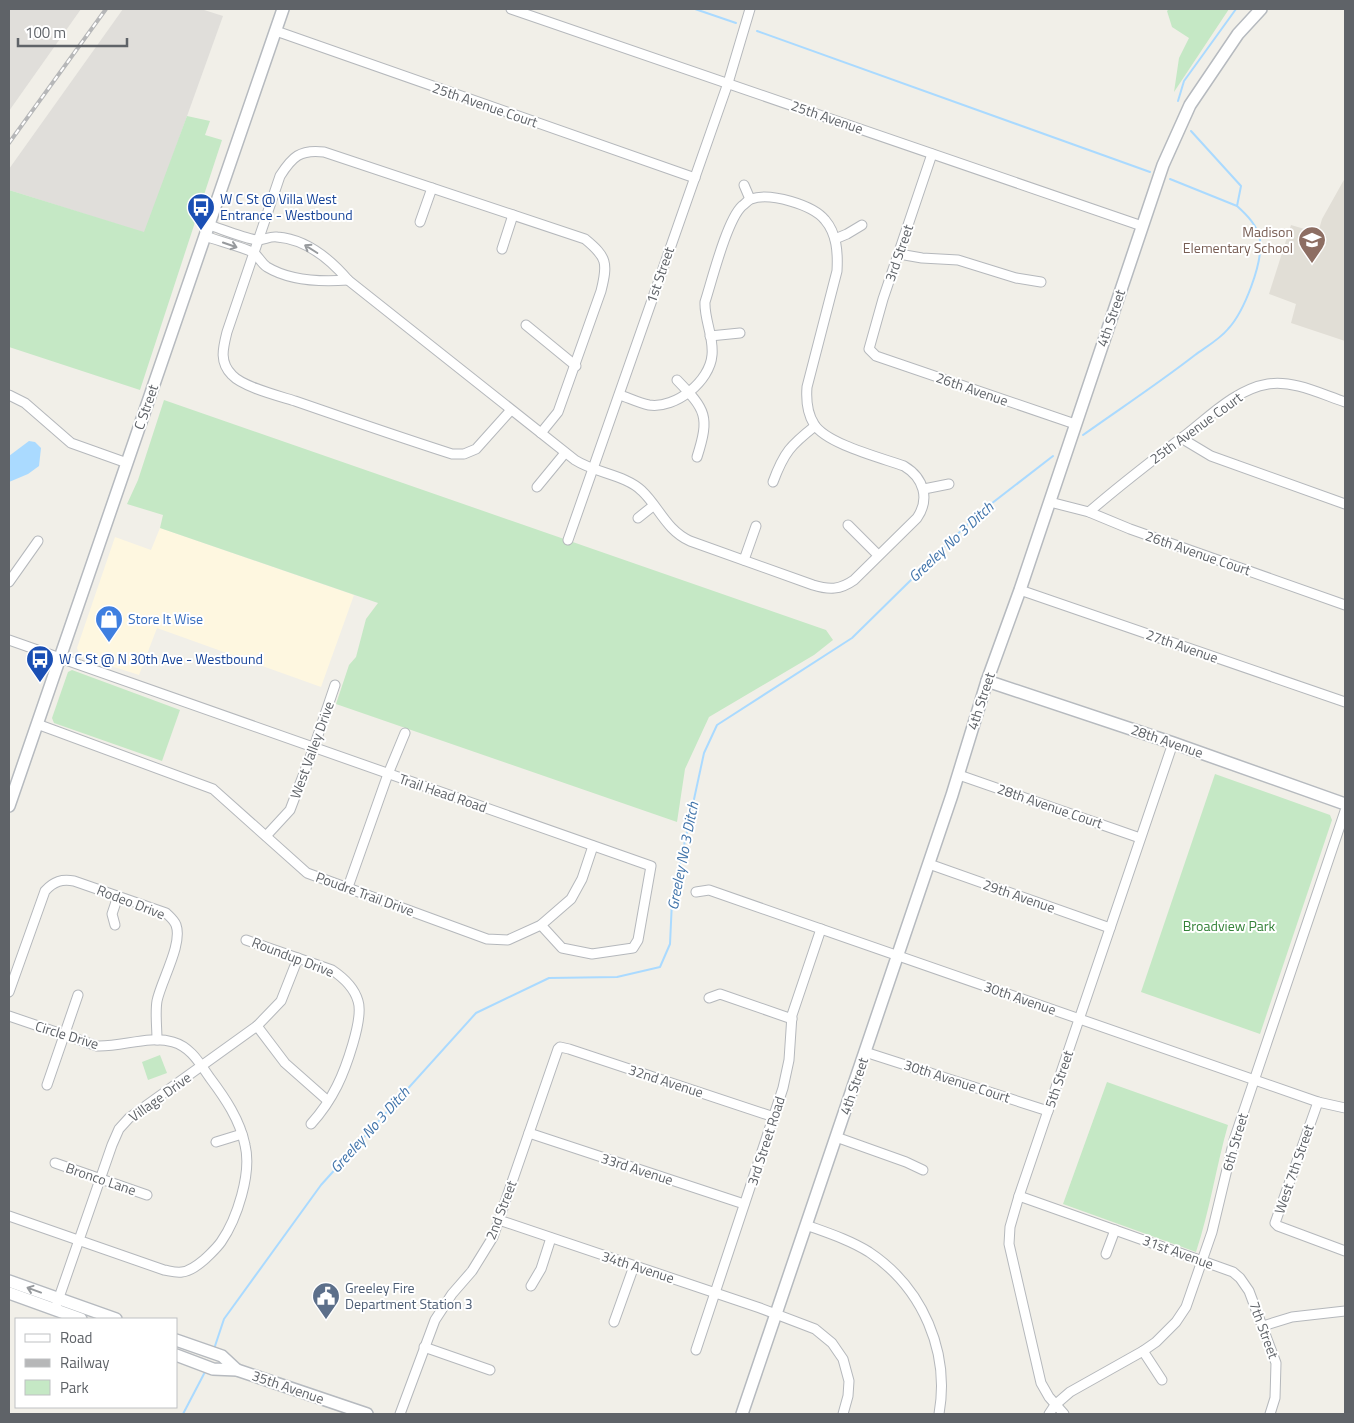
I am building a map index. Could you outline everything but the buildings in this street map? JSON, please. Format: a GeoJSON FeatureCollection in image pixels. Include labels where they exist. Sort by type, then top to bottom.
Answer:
{"type":"FeatureCollection","features":[{"type":"Feature","properties":{"kind":"street","name":"C Street"},"geometry":{"type":"LineString","coordinates":[[9,806],[283,9]]}},
{"type":"Feature","properties":{"kind":"street","name":"25th Avenue"},"geometry":{"type":"LineString","coordinates":[[511,9],[1142,226]]}},
{"type":"Feature","properties":{"kind":"street","name":"1st Street"},"geometry":{"type":"LineString","coordinates":[[568,540],[728,83],[750,9]]}},
{"type":"Feature","properties":{"kind":"street","name":"4th Street"},"geometry":{"type":"LineString","coordinates":[[742,1414],[959,775],[987,681],[1020,590],[1164,165],[1190,105],[1233,41],[1261,9]]}},
{"type":"Feature","properties":{"kind":"street","name":"25th Avenue Court"},"geometry":{"type":"LineString","coordinates":[[276,31],[695,178]]}},
{"type":"Feature","properties":{"kind":"street"},"geometry":{"type":"LineString","coordinates":[[511,410],[490,436],[476,449],[464,454],[452,454],[241,382],[229,372],[224,363],[222,351],[280,176],[293,158],[304,152],[324,152],[585,240],[601,254],[604,262],[605,276],[576,366],[558,412],[541,433]]}},
{"type":"Feature","properties":{"kind":"street","name":"3rd Street"},"geometry":{"type":"LineString","coordinates":[[871,351],[869,349],[872,337],[932,154]]}},
{"type":"Feature","properties":{"kind":"street"},"geometry":{"type":"LineString","coordinates":[[744,185],[750,199]]}},
{"type":"Feature","properties":{"kind":"street"},"geometry":{"type":"LineString","coordinates":[[420,222],[432,188]]}},
{"type":"Feature","properties":{"kind":"street"},"geometry":{"type":"LineString","coordinates":[[209,225],[258,240],[276,236],[299,242],[328,260],[348,280],[580,464],[632,483],[642,490],[653,506],[682,537],[813,585],[836,589],[842,588],[854,580],[917,518],[924,504],[924,489],[917,475],[904,466],[834,441],[815,426],[809,414],[806,399],[807,387],[837,271],[838,256],[835,239],[827,222],[815,211],[776,197],[750,199],[740,208],[732,222],[705,302],[713,353],[710,369],[698,385],[668,404],[662,405],[649,405],[620,395]]}},
{"type":"Feature","properties":{"kind":"street"},"geometry":{"type":"LineString","coordinates":[[502,249],[513,215]]}},
{"type":"Feature","properties":{"kind":"street"},"geometry":{"type":"LineString","coordinates":[[835,239],[862,224]]}},
{"type":"Feature","properties":{"kind":"street"},"geometry":{"type":"LineString","coordinates":[[205,236],[254,253],[269,268],[293,277],[331,282],[348,280]]}},
{"type":"Feature","properties":{"kind":"street"},"geometry":{"type":"LineString","coordinates":[[899,254],[922,258],[958,260],[1016,278],[1041,282]]}},
{"type":"Feature","properties":{"kind":"street"},"geometry":{"type":"LineString","coordinates":[[526,325],[576,366]]}},
{"type":"Feature","properties":{"kind":"street"},"geometry":{"type":"LineString","coordinates":[[710,336],[740,333]]}},
{"type":"Feature","properties":{"kind":"street","name":"26th Avenue"},"geometry":{"type":"LineString","coordinates":[[871,351],[876,356],[1075,424]]}},
{"type":"Feature","properties":{"kind":"street"},"geometry":{"type":"LineString","coordinates":[[677,380],[700,406],[705,420],[703,438],[697,457]]}},
{"type":"Feature","properties":{"kind":"street","name":"25th Avenue Court"},"geometry":{"type":"LineString","coordinates":[[1089,512],[1120,485],[1182,438],[1240,395],[1253,388],[1269,384],[1298,386],[1345,402]]}},
{"type":"Feature","properties":{"kind":"street"},"geometry":{"type":"LineString","coordinates":[[9,395],[25,403],[71,443],[127,463]]}},
{"type":"Feature","properties":{"kind":"street"},"geometry":{"type":"LineString","coordinates":[[773,482],[789,447],[815,426]]}},
{"type":"Feature","properties":{"kind":"street"},"geometry":{"type":"LineString","coordinates":[[1182,438],[1211,456],[1345,504]]}},
{"type":"Feature","properties":{"kind":"street"},"geometry":{"type":"LineString","coordinates":[[537,487],[565,452]]}},
{"type":"Feature","properties":{"kind":"street"},"geometry":{"type":"LineString","coordinates":[[924,489],[948,484]]}},
{"type":"Feature","properties":{"kind":"street","name":"26th Avenue Court"},"geometry":{"type":"LineString","coordinates":[[1050,502],[1089,512],[1130,529],[1345,605]]}},
{"type":"Feature","properties":{"kind":"street"},"geometry":{"type":"LineString","coordinates":[[638,518],[653,506]]}},
{"type":"Feature","properties":{"kind":"street"},"geometry":{"type":"LineString","coordinates":[[744,560],[756,526]]}},
{"type":"Feature","properties":{"kind":"street"},"geometry":{"type":"LineString","coordinates":[[848,526],[878,555]]}},
{"type":"Feature","properties":{"kind":"street"},"geometry":{"type":"LineString","coordinates":[[9,582],[38,541]]}},
{"type":"Feature","properties":{"kind":"street","name":"27th Avenue"},"geometry":{"type":"LineString","coordinates":[[1020,590],[1345,702]]}},
{"type":"Feature","properties":{"kind":"street","name":"Trail Head Road"},"geometry":{"type":"LineString","coordinates":[[9,640],[651,866],[638,940],[633,948],[592,954],[562,948],[542,925]]}},
{"type":"Feature","properties":{"kind":"street","name":"28th Avenue"},"geometry":{"type":"LineString","coordinates":[[987,681],[1345,804]]}},
{"type":"Feature","properties":{"kind":"street","name":"West Valley Drive"},"geometry":{"type":"LineString","coordinates":[[266,836],[290,810],[314,747],[334,685]]}},
{"type":"Feature","properties":{"kind":"street","name":"Poudre Trail Drive"},"geometry":{"type":"LineString","coordinates":[[37,724],[213,788],[307,873],[487,939],[508,940],[542,925],[572,899],[582,879],[593,846]]}},
{"type":"Feature","properties":{"kind":"street"},"geometry":{"type":"LineString","coordinates":[[348,887],[388,774],[406,732]]}},
{"type":"Feature","properties":{"kind":"street","name":"5th Street"},"geometry":{"type":"LineString","coordinates":[[1064,1414],[1055,1405],[1041,1383],[1009,1244],[1010,1227],[1172,743]]}},
{"type":"Feature","properties":{"kind":"street","name":"28th Avenue Court"},"geometry":{"type":"LineString","coordinates":[[959,775],[1140,838]]}},
{"type":"Feature","properties":{"kind":"street","name":"6th Street"},"geometry":{"type":"LineString","coordinates":[[1049,1414],[1055,1405],[1080,1386],[1143,1351],[1166,1333],[1186,1306],[1217,1215],[1234,1140],[1345,811]]}},
{"type":"Feature","properties":{"kind":"street","name":"29th Avenue"},"geometry":{"type":"LineString","coordinates":[[929,864],[1110,928]]}},
{"type":"Feature","properties":{"kind":"street","name":"Rodeo Drive"},"geometry":{"type":"LineString","coordinates":[[9,992],[40,902],[47,888],[55,882],[74,881],[166,913],[177,926],[175,946],[158,999],[157,1040]]}},
{"type":"Feature","properties":{"kind":"street","name":"30th Avenue"},"geometry":{"type":"LineString","coordinates":[[696,892],[709,890],[1318,1102],[1345,1108]]}},
{"type":"Feature","properties":{"kind":"street"},"geometry":{"type":"LineString","coordinates":[[115,925],[112,914],[118,896]]}},
{"type":"Feature","properties":{"kind":"street","name":"3rd Street Road"},"geometry":{"type":"LineString","coordinates":[[696,1350],[783,1088],[792,1019],[821,929]]}},
{"type":"Feature","properties":{"kind":"street","name":"Roundup Drive"},"geometry":{"type":"LineString","coordinates":[[246,940],[332,970],[342,976],[352,987],[360,1009],[359,1021],[338,1086],[328,1101]]}},
{"type":"Feature","properties":{"kind":"street","name":"Village Drive"},"geometry":{"type":"LineString","coordinates":[[57,1304],[119,1129],[129,1118],[257,1026],[281,1001],[298,958]]}},
{"type":"Feature","properties":{"kind":"street"},"geometry":{"type":"LineString","coordinates":[[709,998],[720,994],[792,1019]]}},
{"type":"Feature","properties":{"kind":"street"},"geometry":{"type":"LineString","coordinates":[[47,1085],[78,995]]}},
{"type":"Feature","properties":{"kind":"street","name":"Circle Drive"},"geometry":{"type":"LineString","coordinates":[[9,1016],[97,1046],[157,1040]]}},
{"type":"Feature","properties":{"kind":"street"},"geometry":{"type":"LineString","coordinates":[[257,1026],[285,1063],[328,1101],[311,1124]]}},
{"type":"Feature","properties":{"kind":"street"},"geometry":{"type":"LineString","coordinates":[[9,1216],[172,1272],[183,1272],[200,1263],[217,1248],[234,1218],[245,1180],[247,1165],[242,1134],[236,1118],[224,1097],[191,1052],[183,1046],[172,1042],[157,1040]]}},
{"type":"Feature","properties":{"kind":"street","name":"32nd Avenue"},"geometry":{"type":"LineString","coordinates":[[558,1049],[560,1047],[569,1049],[774,1117]]}},
{"type":"Feature","properties":{"kind":"street","name":"2nd Street"},"geometry":{"type":"LineString","coordinates":[[400,1414],[435,1320],[452,1294],[472,1271],[493,1236],[558,1049]]}},
{"type":"Feature","properties":{"kind":"street","name":"30th Avenue Court"},"geometry":{"type":"LineString","coordinates":[[865,1052],[1048,1111]]}},
{"type":"Feature","properties":{"kind":"street","name":"West 7th Street"},"geometry":{"type":"LineString","coordinates":[[1318,1102],[1275,1223],[1278,1226],[1345,1251]]}},
{"type":"Feature","properties":{"kind":"street","name":"33rd Avenue"},"geometry":{"type":"LineString","coordinates":[[529,1133],[744,1204]]}},
{"type":"Feature","properties":{"kind":"street"},"geometry":{"type":"LineString","coordinates":[[216,1142],[242,1134]]}},
{"type":"Feature","properties":{"kind":"street"},"geometry":{"type":"LineString","coordinates":[[836,1137],[923,1170]]}},
{"type":"Feature","properties":{"kind":"street","name":"Bronco Lane"},"geometry":{"type":"LineString","coordinates":[[55,1163],[147,1195]]}},
{"type":"Feature","properties":{"kind":"street","name":"31st Avenue"},"geometry":{"type":"LineString","coordinates":[[1019,1196],[1233,1272],[1240,1278]]}},
{"type":"Feature","properties":{"kind":"street","name":"34th Avenue"},"geometry":{"type":"LineString","coordinates":[[499,1220],[815,1328],[826,1336],[839,1351],[843,1359],[848,1381],[848,1396],[843,1414]]}},
{"type":"Feature","properties":{"kind":"street"},"geometry":{"type":"LineString","coordinates":[[806,1225],[845,1239],[869,1252],[904,1283],[922,1309],[936,1342],[942,1377],[939,1414]]}},
{"type":"Feature","properties":{"kind":"street"},"geometry":{"type":"LineString","coordinates":[[1106,1254],[1115,1230]]}},
{"type":"Feature","properties":{"kind":"street"},"geometry":{"type":"LineString","coordinates":[[531,1286],[540,1269],[551,1238]]}},
{"type":"Feature","properties":{"kind":"street"},"geometry":{"type":"LineString","coordinates":[[614,1322],[634,1266]]}},
{"type":"Feature","properties":{"kind":"street","name":"7th Street"},"geometry":{"type":"LineString","coordinates":[[1240,1278],[1250,1291],[1276,1363],[1275,1398],[1270,1414]]}},
{"type":"Feature","properties":{"kind":"street"},"geometry":{"type":"LineString","coordinates":[[9,1281],[57,1304],[79,1318]]}},
{"type":"Feature","properties":{"kind":"street"},"geometry":{"type":"LineString","coordinates":[[9,1293],[112,1318]]}},
{"type":"Feature","properties":{"kind":"street"},"geometry":{"type":"LineString","coordinates":[[1263,1326],[1292,1317],[1345,1311]]}},
{"type":"Feature","properties":{"kind":"street"},"geometry":{"type":"LineString","coordinates":[[178,1341],[222,1356],[236,1370]]}},
{"type":"Feature","properties":{"kind":"street"},"geometry":{"type":"LineString","coordinates":[[424,1347],[490,1370]]}},
{"type":"Feature","properties":{"kind":"street"},"geometry":{"type":"LineString","coordinates":[[1143,1351],[1162,1380]]}},
{"type":"Feature","properties":{"kind":"street"},"geometry":{"type":"LineString","coordinates":[[178,1356],[213,1368],[236,1370]]}},
{"type":"Feature","properties":{"kind":"street","name":"35th Avenue"},"geometry":{"type":"LineString","coordinates":[[236,1370],[367,1414]]}},
{"type":"Feature","properties":{"kind":"shaded area"},"geometry":{"type":"Polygon","coordinates":[[[9,9],[81,9],[9,111],[9,9]]]}},
{"type":"Feature","properties":{"kind":"shaded area"},"geometry":{"type":"Polygon","coordinates":[[[123,9],[201,9],[223,16],[145,233],[9,190],[9,169],[123,9]]]}},
{"type":"Feature","properties":{"kind":"shaded area","name":"Madison Elementary School"},"geometry":{"type":"Polygon","coordinates":[[[1345,178],[1345,341],[1291,323],[1296,304],[1269,294],[1291,225],[1318,233],[1322,219],[1345,178]]]}},
{"type":"Feature","properties":{"kind":"shaded area"},"geometry":{"type":"Polygon","coordinates":[[[160,528],[354,595],[321,687],[157,628],[139,675],[80,656],[77,648],[115,537],[151,550],[160,528]]]}},
{"type":"Feature","properties":{"kind":"green space"},"geometry":{"type":"Polygon","coordinates":[[[1169,9],[1229,9],[1174,92],[1179,58],[1189,38],[1172,27],[1167,11],[1169,9]]]}},
{"type":"Feature","properties":{"kind":"green space"},"geometry":{"type":"Polygon","coordinates":[[[187,116],[210,121],[205,135],[222,140],[140,390],[9,347],[9,190],[144,232],[187,116]]]}},
{"type":"Feature","properties":{"kind":"green space"},"geometry":{"type":"Polygon","coordinates":[[[164,400],[826,630],[833,640],[814,655],[709,717],[685,769],[677,822],[336,704],[349,665],[356,657],[366,619],[378,603],[160,528],[163,515],[127,504],[138,480],[164,400]]]}},
{"type":"Feature","properties":{"kind":"green space"},"geometry":{"type":"Polygon","coordinates":[[[72,670],[180,710],[162,761],[54,723],[52,718],[68,672],[72,670]]]}},
{"type":"Feature","properties":{"kind":"green space","name":"Broadview Park"},"geometry":{"type":"Polygon","coordinates":[[[1215,774],[1330,815],[1332,820],[1260,1034],[1141,992],[1215,774]]]}},
{"type":"Feature","properties":{"kind":"green space"},"geometry":{"type":"Polygon","coordinates":[[[160,1055],[167,1073],[148,1080],[142,1062],[160,1055]]]}},
{"type":"Feature","properties":{"kind":"green space"},"geometry":{"type":"Polygon","coordinates":[[[1107,1082],[1228,1125],[1196,1252],[1063,1204],[1107,1082]]]}},
{"type":"Feature","properties":{"kind":"water"},"geometry":{"type":"Polygon","coordinates":[[[29,441],[35,442],[41,448],[39,466],[28,474],[9,482],[9,456],[29,441]]]}},
{"type":"Feature","properties":{"kind":"waterway"},"geometry":{"type":"LineString","coordinates":[[695,9],[736,23]]}},
{"type":"Feature","properties":{"kind":"waterway","name":"Greeley No 3 Ditch"},"geometry":{"type":"LineString","coordinates":[[1178,101],[1184,81],[1236,9]]}},
{"type":"Feature","properties":{"kind":"waterway"},"geometry":{"type":"LineString","coordinates":[[757,31],[1150,172]]}},
{"type":"Feature","properties":{"kind":"waterway","name":"Greeley No 3 Ditch"},"geometry":{"type":"LineString","coordinates":[[1083,435],[1221,336],[1234,321],[1251,287],[1259,261],[1260,240],[1254,225],[1237,206],[1241,186],[1191,131]]}},
{"type":"Feature","properties":{"kind":"waterway"},"geometry":{"type":"LineString","coordinates":[[1170,179],[1237,206]]}},
{"type":"Feature","properties":{"kind":"waterway","name":"Greeley No 3 Ditch"},"geometry":{"type":"LineString","coordinates":[[214,1349],[224,1319],[321,1185],[476,1013],[549,978],[617,977],[660,967],[670,944],[672,901],[704,753],[717,725],[852,638],[978,514],[1053,456]]}},
{"type":"Feature","properties":{"kind":"waterway","name":"Greeley No 3 Ditch"},"geometry":{"type":"LineString","coordinates":[[183,1414],[206,1370]]}},
{"type":"Feature","properties":{"kind":"railway"},"geometry":{"type":"LineString","coordinates":[[9,143],[106,9]]}},
{"type":"Feature","properties":{"kind":"place","name":"W C St @ Villa West Entrance - Westbound"},"geometry":{"type":"Point","coordinates":[201,231]}},
{"type":"Feature","properties":{"kind":"place","name":"Madison Elementary School"},"geometry":{"type":"Point","coordinates":[1312,264]}},
{"type":"Feature","properties":{"kind":"place","name":"Store It Wise"},"geometry":{"type":"Point","coordinates":[109,643]}},
{"type":"Feature","properties":{"kind":"place","name":"W C St @ N 30th Ave - Westbound"},"geometry":{"type":"Point","coordinates":[40,683]}},
{"type":"Feature","properties":{"kind":"place","name":"Greeley Fire Department Station 3"},"geometry":{"type":"Point","coordinates":[326,1320]}}]}
